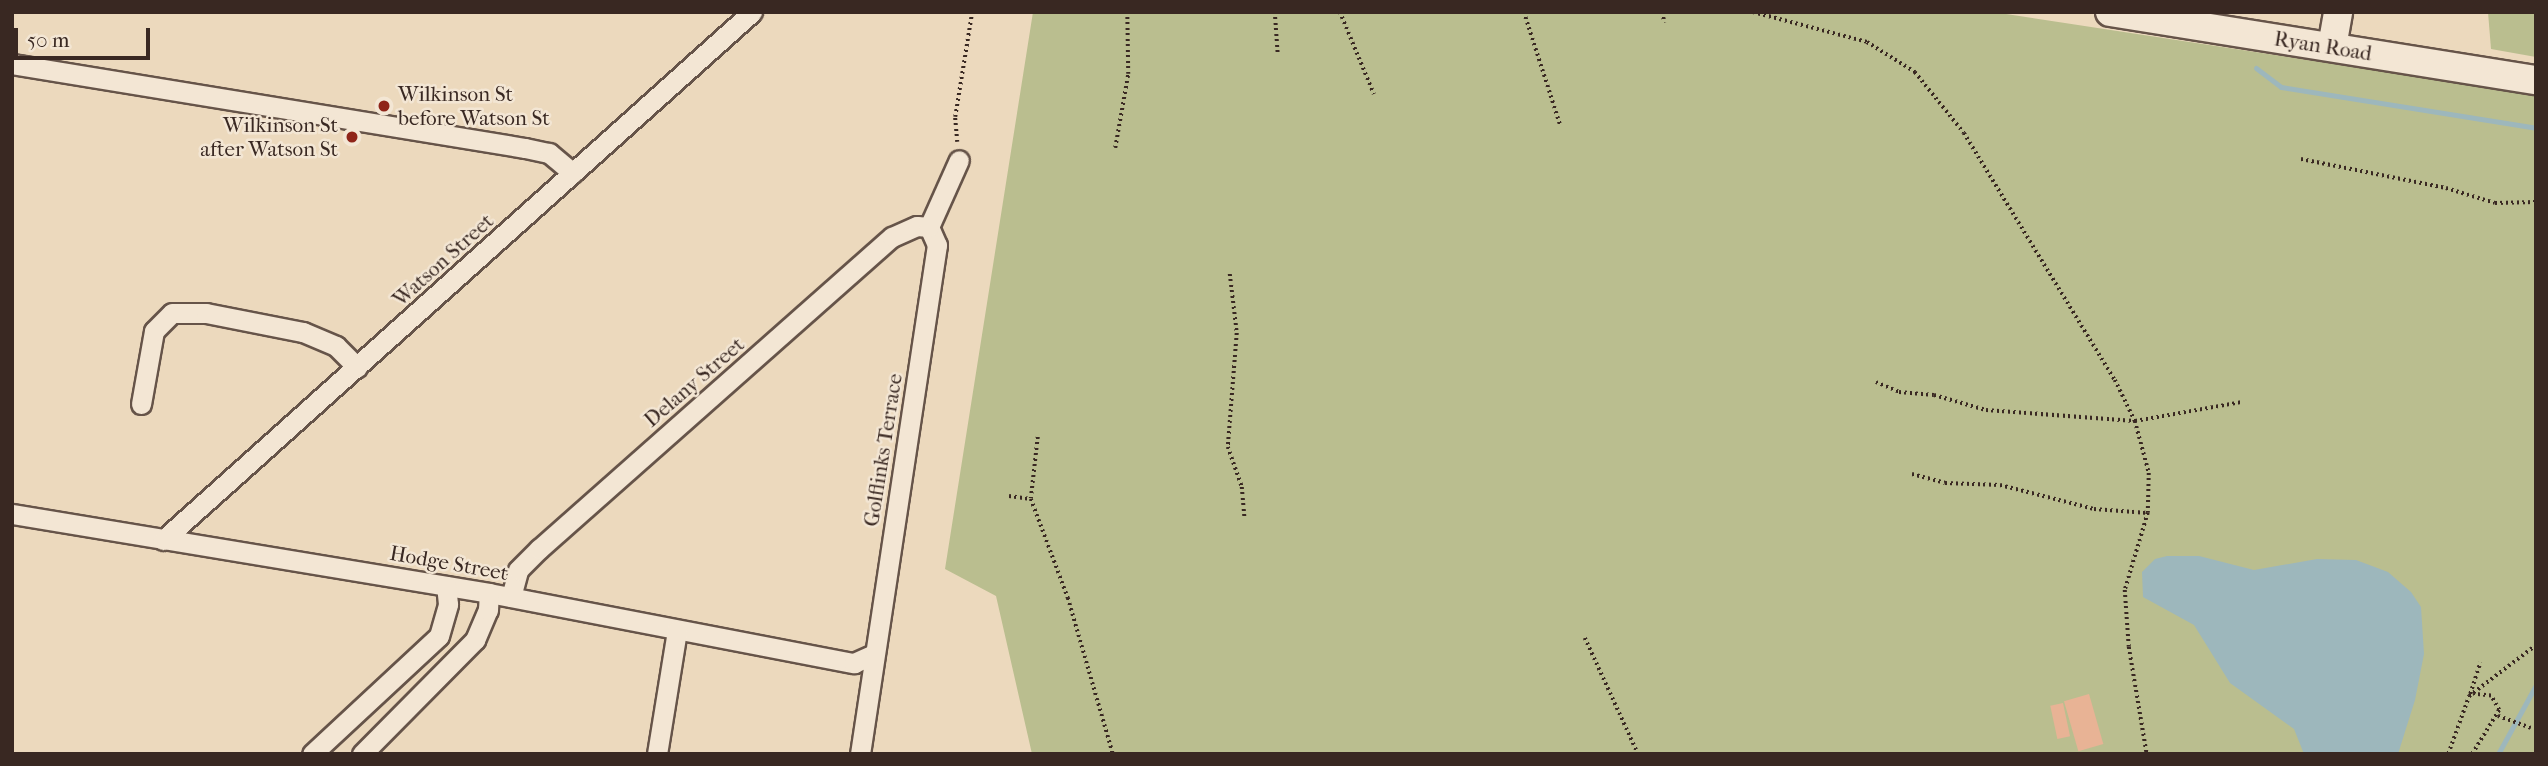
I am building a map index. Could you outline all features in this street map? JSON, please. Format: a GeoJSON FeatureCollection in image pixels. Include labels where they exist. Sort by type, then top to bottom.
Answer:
{"type":"FeatureCollection","features":[{"type":"Feature","properties":{"kind":"street","name":"Watson Street"},"geometry":{"type":"LineString","coordinates":[[163,540],[752,12]]}},
{"type":"Feature","properties":{"kind":"street","name":"Ryan Road"},"geometry":{"type":"LineString","coordinates":[[2110,12],[2536,80]]}},
{"type":"Feature","properties":{"kind":"street"},"geometry":{"type":"LineString","coordinates":[[2332,47],[2338,12]]}},
{"type":"Feature","properties":{"kind":"street"},"geometry":{"type":"LineString","coordinates":[[12,64],[525,148],[549,153],[573,173]]}},
{"type":"Feature","properties":{"kind":"street"},"geometry":{"type":"LineString","coordinates":[[929,227],[959,160]]}},
{"type":"Feature","properties":{"kind":"street","name":"Delany Street"},"geometry":{"type":"LineString","coordinates":[[511,597],[518,570],[549,540],[892,237],[918,226],[929,227]]}},
{"type":"Feature","properties":{"kind":"street","name":"Golflinks Terrace"},"geometry":{"type":"LineString","coordinates":[[860,754],[937,245],[929,227]]}},
{"type":"Feature","properties":{"kind":"street"},"geometry":{"type":"LineString","coordinates":[[141,404],[154,331],[172,313],[206,313],[303,332],[336,346],[357,367]]}},
{"type":"Feature","properties":{"kind":"street","name":"Hodge Street"},"geometry":{"type":"LineString","coordinates":[[12,514],[489,593],[677,632],[854,663],[874,654]]}},
{"type":"Feature","properties":{"kind":"street"},"geometry":{"type":"LineString","coordinates":[[312,754],[439,636],[448,604],[446,586]]}},
{"type":"Feature","properties":{"kind":"street"},"geometry":{"type":"LineString","coordinates":[[362,754],[475,640],[488,610],[489,593]]}},
{"type":"Feature","properties":{"kind":"street"},"geometry":{"type":"LineString","coordinates":[[657,754],[677,632]]}},
{"type":"Feature","properties":{"kind":"path"},"geometry":{"type":"LineString","coordinates":[[959,160],[955,117],[972,12]]}},
{"type":"Feature","properties":{"kind":"path"},"geometry":{"type":"LineString","coordinates":[[1115,148],[1128,74],[1128,12]]}},
{"type":"Feature","properties":{"kind":"path"},"geometry":{"type":"LineString","coordinates":[[1275,12],[1278,55]]}},
{"type":"Feature","properties":{"kind":"path"},"geometry":{"type":"LineString","coordinates":[[1340,12],[1374,94]]}},
{"type":"Feature","properties":{"kind":"path"},"geometry":{"type":"LineString","coordinates":[[1524,12],[1560,124]]}},
{"type":"Feature","properties":{"kind":"path"},"geometry":{"type":"LineString","coordinates":[[1662,12],[1665,23]]}},
{"type":"Feature","properties":{"kind":"path"},"geometry":{"type":"LineString","coordinates":[[1753,12],[1867,42],[1915,72],[1964,133],[2051,269],[2135,421],[2149,473],[2148,513],[2125,590],[2129,648],[2147,754]]}},
{"type":"Feature","properties":{"kind":"path"},"geometry":{"type":"LineString","coordinates":[[2301,159],[2446,188],[2495,203],[2536,202]]}},
{"type":"Feature","properties":{"kind":"path"},"geometry":{"type":"LineString","coordinates":[[1230,274],[1237,333],[1228,447],[1242,487],[1245,519]]}},
{"type":"Feature","properties":{"kind":"path"},"geometry":{"type":"LineString","coordinates":[[1876,382],[1899,392],[1934,395],[1986,410],[2135,421],[2242,402]]}},
{"type":"Feature","properties":{"kind":"path"},"geometry":{"type":"LineString","coordinates":[[1038,438],[1031,499],[1068,598],[1113,754]]}},
{"type":"Feature","properties":{"kind":"path"},"geometry":{"type":"LineString","coordinates":[[1912,474],[1945,483],[2000,485],[2094,509],[2148,513]]}},
{"type":"Feature","properties":{"kind":"path"},"geometry":{"type":"LineString","coordinates":[[1009,496],[1031,499]]}},
{"type":"Feature","properties":{"kind":"path"},"geometry":{"type":"LineString","coordinates":[[1585,638],[1637,754]]}},
{"type":"Feature","properties":{"kind":"path"},"geometry":{"type":"LineString","coordinates":[[2469,696],[2536,645]]}},
{"type":"Feature","properties":{"kind":"path"},"geometry":{"type":"LineString","coordinates":[[2448,754],[2480,663]]}},
{"type":"Feature","properties":{"kind":"path"},"geometry":{"type":"LineString","coordinates":[[2469,696],[2491,696],[2498,705],[2498,716],[2472,754]]}},
{"type":"Feature","properties":{"kind":"path"},"geometry":{"type":"LineString","coordinates":[[2498,716],[2530,728]]}},
{"type":"Feature","properties":{"kind":"green space"},"geometry":{"type":"Polygon","coordinates":[[[1033,12],[1993,12],[2536,95],[2536,754],[1032,754],[996,596],[945,569],[1033,12]]]}},
{"type":"Feature","properties":{"kind":"green space"},"geometry":{"type":"Polygon","coordinates":[[[2488,12],[2536,12],[2536,57],[2491,49],[2488,12]]]}},
{"type":"Feature","properties":{"kind":"water"},"geometry":{"type":"Polygon","coordinates":[[[2167,556],[2199,556],[2254,570],[2317,559],[2356,560],[2388,572],[2411,592],[2421,607],[2424,654],[2415,700],[2398,754],[2304,754],[2294,729],[2230,683],[2194,625],[2143,597],[2142,572],[2155,559],[2167,556]]]}},
{"type":"Feature","properties":{"kind":"building"},"geometry":{"type":"Polygon","coordinates":[[[2089,694],[2103,744],[2078,751],[2064,701],[2089,694]]]}},
{"type":"Feature","properties":{"kind":"building"},"geometry":{"type":"Polygon","coordinates":[[[2063,703],[2070,736],[2057,739],[2050,706],[2063,703]]]}},
{"type":"Feature","properties":{"kind":"waterway"},"geometry":{"type":"LineString","coordinates":[[2256,68],[2281,87],[2536,128]]}},
{"type":"Feature","properties":{"kind":"waterway"},"geometry":{"type":"LineString","coordinates":[[2498,754],[2536,685]]}},
{"type":"Feature","properties":{"kind":"place","name":"Wilkinson St before Watson St"},"geometry":{"type":"Point","coordinates":[384,106]}},
{"type":"Feature","properties":{"kind":"place","name":"Wilkinson St after Watson St"},"geometry":{"type":"Point","coordinates":[352,137]}}]}
